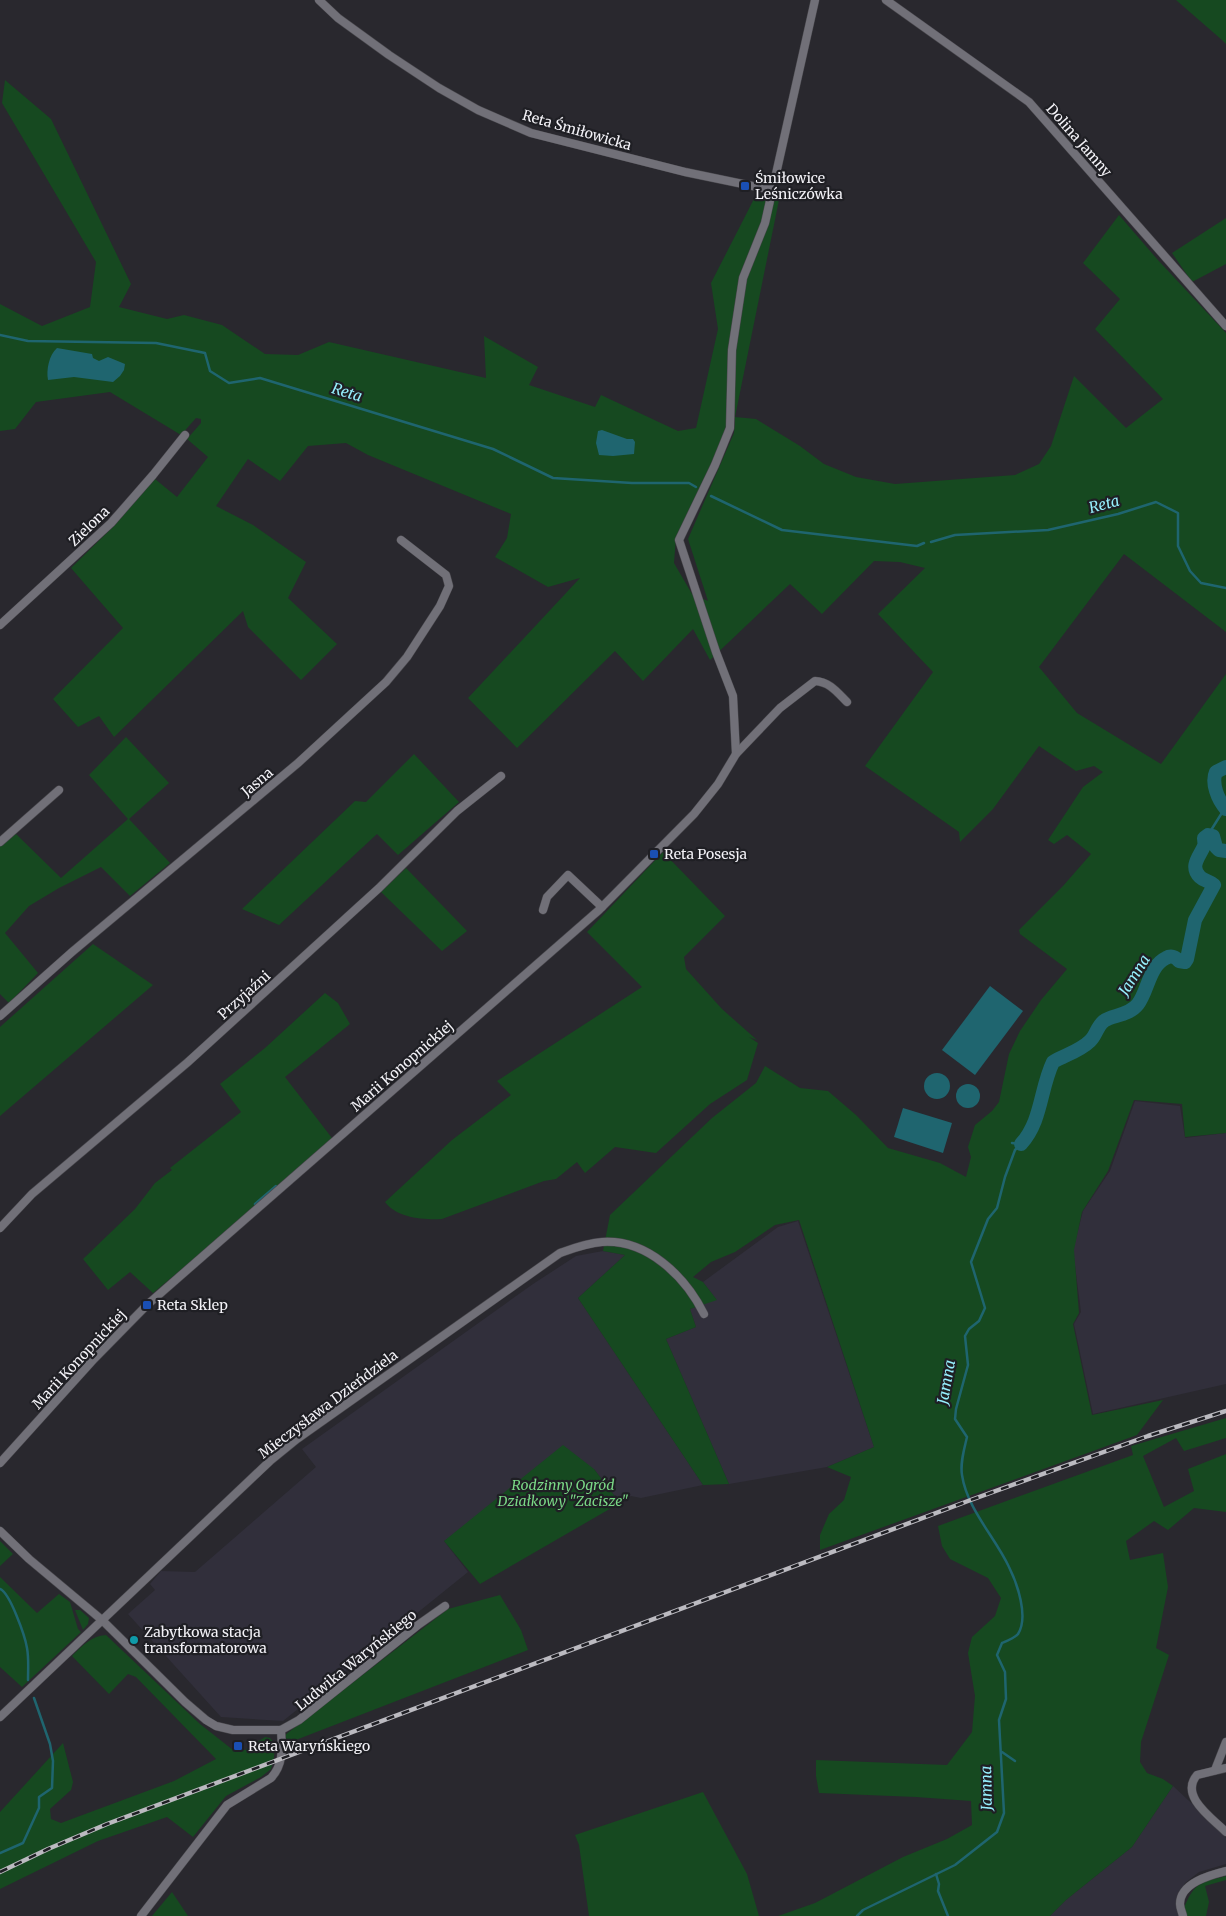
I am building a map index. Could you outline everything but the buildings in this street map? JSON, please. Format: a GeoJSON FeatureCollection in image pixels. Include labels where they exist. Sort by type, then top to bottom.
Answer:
{"type":"FeatureCollection","features":[{"type":"Feature","properties":{"kind":"street","name":"Reta Śmiłowicka"},"geometry":{"type":"LineString","coordinates":[[319,0],[338,18],[439,88],[478,110],[531,133],[685,172],[772,190]]}},
{"type":"Feature","properties":{"kind":"street"},"geometry":{"type":"LineString","coordinates":[[736,754],[733,696],[716,652],[679,540],[715,465],[730,428],[732,350],[743,278],[765,223],[815,0]]}},
{"type":"Feature","properties":{"kind":"street","name":"Dolina Jamny"},"geometry":{"type":"LineString","coordinates":[[886,0],[1029,102],[1226,326]]}},
{"type":"Feature","properties":{"kind":"street","name":"Zielona"},"geometry":{"type":"LineString","coordinates":[[0,625],[111,523],[154,475],[185,436]]}},
{"type":"Feature","properties":{"kind":"street","name":"Jasna"},"geometry":{"type":"LineString","coordinates":[[0,1016],[72,952],[291,769],[395,673],[440,606],[449,586],[446,575],[401,540]]}},
{"type":"Feature","properties":{"kind":"street","name":"Marii Konopnickiej"},"geometry":{"type":"LineString","coordinates":[[0,1463],[93,1360],[147,1306],[602,907],[694,814],[718,784],[736,754],[780,708],[815,681],[823,681],[830,685],[847,702]]}},
{"type":"Feature","properties":{"kind":"street","name":"Przyjaźni"},"geometry":{"type":"LineString","coordinates":[[0,1228],[32,1194],[188,1062],[372,894],[457,811],[501,776]]}},
{"type":"Feature","properties":{"kind":"street"},"geometry":{"type":"LineString","coordinates":[[0,842],[59,790]]}},
{"type":"Feature","properties":{"kind":"street"},"geometry":{"type":"LineString","coordinates":[[543,910],[547,897],[568,875],[602,907]]}},
{"type":"Feature","properties":{"kind":"street","name":"Mieczysława Dzieńdziela"},"geometry":{"type":"LineString","coordinates":[[0,1717],[270,1461],[297,1439],[560,1253],[584,1244],[603,1242],[626,1244],[647,1252],[664,1263],[678,1276],[698,1301],[704,1314]]}},
{"type":"Feature","properties":{"kind":"street","name":"Ludwika Waryńskiego"},"geometry":{"type":"LineString","coordinates":[[0,1531],[102,1620],[185,1702],[206,1720],[216,1726],[233,1730],[281,1730],[300,1720],[418,1625],[445,1606]]}},
{"type":"Feature","properties":{"kind":"street"},"geometry":{"type":"LineString","coordinates":[[142,1916],[227,1805],[271,1778],[276,1772],[281,1760],[281,1730]]}},
{"type":"Feature","properties":{"kind":"street"},"geometry":{"type":"LineString","coordinates":[[1215,1770],[1226,1742]]}},
{"type":"Feature","properties":{"kind":"street"},"geometry":{"type":"LineString","coordinates":[[1226,1768],[1196,1775],[1192,1783],[1192,1795],[1226,1832]]}},
{"type":"Feature","properties":{"kind":"street"},"geometry":{"type":"LineString","coordinates":[[1183,1916],[1180,1902],[1189,1885],[1211,1875],[1226,1871]]}},
{"type":"Feature","properties":{"kind":"shaded area"},"geometry":{"type":"Polygon","coordinates":[[[1135,1101],[1180,1106],[1185,1138],[1226,1133],[1226,1384],[1093,1414],[1074,1324],[1081,1312],[1073,1250],[1083,1211],[1110,1171],[1135,1101]]]}},
{"type":"Feature","properties":{"kind":"shaded area"},"geometry":{"type":"Polygon","coordinates":[[[798,1221],[874,1447],[827,1467],[729,1484],[666,1339],[696,1327],[690,1309],[716,1299],[703,1282],[778,1227],[798,1221]]]}},
{"type":"Feature","properties":{"kind":"shaded area"},"geometry":{"type":"Polygon","coordinates":[[[603,1251],[625,1255],[578,1298],[703,1485],[641,1498],[631,1496],[620,1503],[594,1469],[444,1541],[468,1572],[283,1721],[221,1717],[128,1614],[155,1590],[150,1584],[161,1571],[195,1572],[316,1467],[302,1449],[533,1284],[576,1256],[603,1251]]]}},
{"type":"Feature","properties":{"kind":"shaded area"},"geometry":{"type":"Polygon","coordinates":[[[1173,1786],[1218,1828],[1226,1838],[1226,1864],[1199,1872],[1185,1883],[1177,1899],[1180,1916],[1050,1916],[1066,1900],[1132,1847],[1173,1786]]]}},
{"type":"Feature","properties":{"kind":"green space"},"geometry":{"type":"Polygon","coordinates":[[[1176,0],[1226,0],[1226,44],[1222,40],[1176,0]]]}},
{"type":"Feature","properties":{"kind":"green space"},"geometry":{"type":"Polygon","coordinates":[[[5,80],[51,119],[131,284],[119,307],[167,319],[184,315],[222,325],[265,354],[298,355],[329,342],[486,378],[484,336],[538,367],[529,385],[595,407],[601,395],[678,431],[696,428],[718,329],[711,283],[757,193],[779,200],[735,417],[756,419],[800,446],[824,464],[856,477],[895,484],[1015,475],[1039,464],[1051,446],[1074,376],[1126,428],[1163,399],[1095,329],[1120,299],[1083,263],[1119,215],[1226,333],[1226,632],[1124,554],[1039,667],[1077,713],[1161,764],[1226,674],[1226,1133],[1185,1137],[1182,1104],[1134,1100],[1108,1171],[1082,1212],[1074,1250],[1079,1313],[1073,1324],[1092,1415],[1163,1400],[1137,1435],[820,1550],[820,1535],[829,1514],[844,1500],[851,1477],[827,1467],[874,1447],[799,1220],[775,1225],[735,1252],[711,1262],[693,1277],[703,1282],[717,1300],[690,1309],[696,1327],[666,1339],[729,1484],[703,1485],[578,1298],[625,1255],[603,1251],[610,1215],[712,1118],[756,1083],[765,1066],[800,1088],[828,1091],[856,1115],[888,1148],[940,1163],[966,1177],[971,1157],[968,1147],[975,1125],[992,1111],[999,1102],[1009,1054],[1020,1031],[1041,1000],[1067,969],[1020,934],[1019,930],[1063,886],[1091,854],[1067,835],[1054,844],[1048,840],[1083,787],[1103,772],[1094,766],[1076,771],[1039,746],[993,809],[960,842],[959,832],[865,766],[933,672],[878,614],[925,568],[900,562],[874,561],[822,614],[790,584],[710,660],[693,629],[643,681],[615,651],[517,748],[468,698],[580,578],[548,587],[495,557],[507,538],[511,514],[368,455],[346,443],[308,446],[280,481],[248,459],[216,506],[253,525],[306,562],[288,598],[337,644],[301,680],[248,627],[243,611],[114,737],[99,716],[78,727],[53,699],[123,628],[71,568],[114,526],[155,479],[177,497],[208,457],[187,439],[201,423],[201,419],[196,418],[181,435],[110,392],[36,402],[15,429],[0,431],[0,304],[42,326],[90,307],[96,262],[2,103],[5,80]],[[735,418],[728,425],[697,496],[676,537],[674,563],[692,594],[708,601],[688,539],[734,433],[735,418]]]}},
{"type":"Feature","properties":{"kind":"green space"},"geometry":{"type":"Polygon","coordinates":[[[1226,218],[1226,264],[1192,282],[1172,253],[1226,218]]]}},
{"type":"Feature","properties":{"kind":"green space"},"geometry":{"type":"Polygon","coordinates":[[[126,737],[169,783],[129,819],[170,863],[130,896],[101,867],[59,888],[29,906],[5,933],[38,973],[9,1003],[0,994],[0,846],[16,834],[61,878],[128,819],[89,775],[126,737]]]}},
{"type":"Feature","properties":{"kind":"green space"},"geometry":{"type":"Polygon","coordinates":[[[414,754],[459,802],[398,855],[377,834],[279,925],[242,909],[355,801],[366,802],[414,754]]]}},
{"type":"Feature","properties":{"kind":"green space"},"geometry":{"type":"Polygon","coordinates":[[[663,852],[725,916],[684,957],[686,969],[722,1009],[757,1040],[749,1037],[758,1043],[747,1080],[710,1104],[656,1153],[615,1147],[585,1173],[577,1162],[556,1179],[544,1181],[442,1219],[411,1217],[396,1212],[385,1202],[452,1140],[511,1095],[497,1081],[642,987],[587,932],[663,852]]]}},
{"type":"Feature","properties":{"kind":"green space"},"geometry":{"type":"Polygon","coordinates":[[[406,868],[467,931],[442,951],[381,892],[406,868]]]}},
{"type":"Feature","properties":{"kind":"green space"},"geometry":{"type":"Polygon","coordinates":[[[93,944],[153,985],[0,1116],[0,1027],[93,944]]]}},
{"type":"Feature","properties":{"kind":"green space"},"geometry":{"type":"Polygon","coordinates":[[[325,993],[338,1003],[350,1024],[285,1077],[335,1142],[153,1293],[130,1272],[108,1290],[83,1259],[135,1209],[155,1183],[172,1170],[170,1168],[241,1112],[220,1084],[265,1048],[325,993]]]}},
{"type":"Feature","properties":{"kind":"green space"},"geometry":{"type":"Polygon","coordinates":[[[1226,1418],[1226,1438],[1184,1451],[1176,1438],[1143,1456],[1164,1507],[1194,1491],[1188,1469],[1226,1454],[1226,1512],[1194,1508],[1168,1530],[1154,1521],[1126,1541],[1130,1560],[1163,1553],[1168,1587],[1156,1648],[1169,1655],[1141,1742],[1140,1762],[1147,1773],[1163,1779],[1173,1786],[1132,1847],[1066,1900],[1050,1916],[778,1916],[815,1903],[903,1857],[947,1839],[972,1825],[971,1801],[819,1793],[816,1776],[816,1760],[947,1765],[972,1732],[975,1696],[968,1653],[972,1637],[995,1616],[1001,1598],[988,1578],[950,1559],[942,1546],[938,1526],[1133,1455],[1131,1446],[1226,1418]]]}},
{"type":"Feature","properties":{"kind":"green space","name":"Rodzinny Ogród Działkowy \"Zacisze\""},"geometry":{"type":"Polygon","coordinates":[[[563,1445],[594,1469],[620,1503],[480,1584],[444,1541],[563,1445]]]}},
{"type":"Feature","properties":{"kind":"green space"},"geometry":{"type":"Polygon","coordinates":[[[0,1541],[13,1554],[0,1566],[0,1541]]]}},
{"type":"Feature","properties":{"kind":"green space"},"geometry":{"type":"Polygon","coordinates":[[[0,1577],[37,1613],[59,1594],[70,1602],[78,1629],[81,1632],[22,1687],[0,1667],[0,1577]]]}},
{"type":"Feature","properties":{"kind":"green space"},"geometry":{"type":"Polygon","coordinates":[[[500,1595],[521,1630],[528,1650],[288,1743],[285,1735],[448,1609],[500,1595]]]}},
{"type":"Feature","properties":{"kind":"green space"},"geometry":{"type":"Polygon","coordinates":[[[75,1610],[80,1610],[89,1618],[88,1624],[83,1630],[75,1610]]]}},
{"type":"Feature","properties":{"kind":"green space"},"geometry":{"type":"Polygon","coordinates":[[[106,1635],[200,1724],[233,1750],[245,1750],[265,1737],[270,1738],[275,1744],[271,1769],[261,1777],[226,1796],[193,1837],[167,1817],[98,1841],[0,1889],[0,1812],[63,1743],[73,1782],[71,1790],[50,1809],[51,1819],[61,1823],[174,1781],[216,1759],[136,1677],[128,1674],[109,1694],[72,1656],[91,1639],[106,1635]]]}},
{"type":"Feature","properties":{"kind":"green space"},"geometry":{"type":"Polygon","coordinates":[[[703,1792],[747,1874],[759,1916],[589,1916],[579,1845],[575,1835],[703,1792]]]}},
{"type":"Feature","properties":{"kind":"green space"},"geometry":{"type":"Polygon","coordinates":[[[1226,1876],[1226,1880],[1205,1886],[1209,1902],[1206,1916],[1185,1916],[1185,1907],[1194,1889],[1203,1883],[1226,1876]]]}},
{"type":"Feature","properties":{"kind":"green space"},"geometry":{"type":"Polygon","coordinates":[[[172,1892],[188,1916],[152,1916],[172,1892]]]}},
{"type":"Feature","properties":{"kind":"water"},"geometry":{"type":"Polygon","coordinates":[[[57,348],[92,354],[93,358],[99,361],[108,357],[125,364],[124,370],[113,382],[74,377],[48,380],[49,363],[57,348]]]}},
{"type":"Feature","properties":{"kind":"water"},"geometry":{"type":"Polygon","coordinates":[[[602,430],[627,439],[633,439],[635,442],[634,454],[599,455],[596,443],[598,431],[602,430]]]}},
{"type":"Feature","properties":{"kind":"water"},"geometry":{"type":"Polygon","coordinates":[[[990,986],[1023,1011],[975,1075],[942,1050],[990,986]]]}},
{"type":"Feature","properties":{"kind":"water"},"geometry":{"type":"Polygon","coordinates":[[[937,1073],[946,1077],[950,1086],[946,1095],[937,1099],[928,1095],[924,1086],[928,1077],[937,1073]]]}},
{"type":"Feature","properties":{"kind":"water"},"geometry":{"type":"Polygon","coordinates":[[[963,1084],[973,1084],[980,1091],[980,1101],[973,1108],[963,1108],[956,1101],[956,1091],[963,1084]]]}},
{"type":"Feature","properties":{"kind":"water"},"geometry":{"type":"Polygon","coordinates":[[[903,1108],[952,1123],[943,1153],[894,1137],[903,1108]]]}},
{"type":"Feature","properties":{"kind":"waterway","name":"Reta"},"geometry":{"type":"LineString","coordinates":[[0,335],[28,341],[156,343],[205,353],[210,371],[229,383],[260,378],[493,449],[553,478],[632,483],[689,483],[696,487]]}},
{"type":"Feature","properties":{"kind":"waterway","name":"Reta"},"geometry":{"type":"LineString","coordinates":[[711,496],[782,530],[917,546],[924,543]]}},
{"type":"Feature","properties":{"kind":"waterway","name":"Reta"},"geometry":{"type":"LineString","coordinates":[[931,542],[955,535],[1048,530],[1118,514],[1156,502],[1178,513],[1178,546],[1190,571],[1201,583],[1226,588]]}},
{"type":"Feature","properties":{"kind":"waterway","name":"Jamna"},"geometry":{"type":"LineString","coordinates":[[1226,767],[1216,772],[1214,781],[1220,801],[1226,809]]}},
{"type":"Feature","properties":{"kind":"waterway"},"geometry":{"type":"LineString","coordinates":[[1208,835],[1225,808]]}},
{"type":"Feature","properties":{"kind":"waterway","name":"Jamna"},"geometry":{"type":"LineString","coordinates":[[1021,1144],[1028,1135],[1037,1115],[1053,1062],[1086,1044],[1092,1039],[1104,1021],[1134,1008],[1141,999],[1152,973],[1160,962],[1168,957],[1185,962],[1195,920],[1214,885],[1200,877],[1195,869],[1196,861],[1204,845],[1204,838],[1208,835],[1213,836],[1216,847],[1219,850],[1226,851]]}},
{"type":"Feature","properties":{"kind":"waterway","name":"Jamna"},"geometry":{"type":"LineString","coordinates":[[1012,1143],[1021,1144]]}},
{"type":"Feature","properties":{"kind":"waterway","name":"Jamna"},"geometry":{"type":"LineString","coordinates":[[857,1916],[863,1910],[955,1865],[997,1832],[1004,1813],[999,1720],[1006,1699],[1005,1672],[997,1655],[1002,1643],[1018,1634],[1022,1619],[1021,1600],[1009,1567],[969,1500],[962,1475],[967,1437],[955,1419],[968,1365],[965,1336],[969,1329],[979,1321],[985,1308],[971,1262],[988,1219],[997,1208],[1005,1177],[1015,1150],[1021,1144]]}},
{"type":"Feature","properties":{"kind":"waterway"},"geometry":{"type":"LineString","coordinates":[[255,1204],[276,1186]]}},
{"type":"Feature","properties":{"kind":"waterway"},"geometry":{"type":"LineString","coordinates":[[0,1589],[4,1592],[12,1606],[26,1642],[28,1680]]}},
{"type":"Feature","properties":{"kind":"waterway"},"geometry":{"type":"LineString","coordinates":[[0,1853],[23,1843],[39,1808],[39,1797],[52,1788],[53,1761],[50,1744],[34,1698]]}},
{"type":"Feature","properties":{"kind":"waterway"},"geometry":{"type":"LineString","coordinates":[[1002,1752],[1015,1761]]}},
{"type":"Feature","properties":{"kind":"waterway"},"geometry":{"type":"LineString","coordinates":[[936,1874],[939,1884],[938,1891],[948,1916]]}},
{"type":"Feature","properties":{"kind":"railway"},"geometry":{"type":"LineString","coordinates":[[0,1872],[107,1824],[968,1501],[1148,1436],[1226,1411]]}},
{"type":"Feature","properties":{"kind":"place","name":"Śmiłowice Leśniczówka"},"geometry":{"type":"Point","coordinates":[745,186]}},
{"type":"Feature","properties":{"kind":"place","name":"Reta Posesja"},"geometry":{"type":"Point","coordinates":[654,854]}},
{"type":"Feature","properties":{"kind":"place","name":"Reta Sklep"},"geometry":{"type":"Point","coordinates":[147,1305]}},
{"type":"Feature","properties":{"kind":"place","name":"Zabytkowa stacja transformatorowa"},"geometry":{"type":"Point","coordinates":[134,1640]}},
{"type":"Feature","properties":{"kind":"place","name":"Reta Waryńskiego"},"geometry":{"type":"Point","coordinates":[238,1746]}}]}
